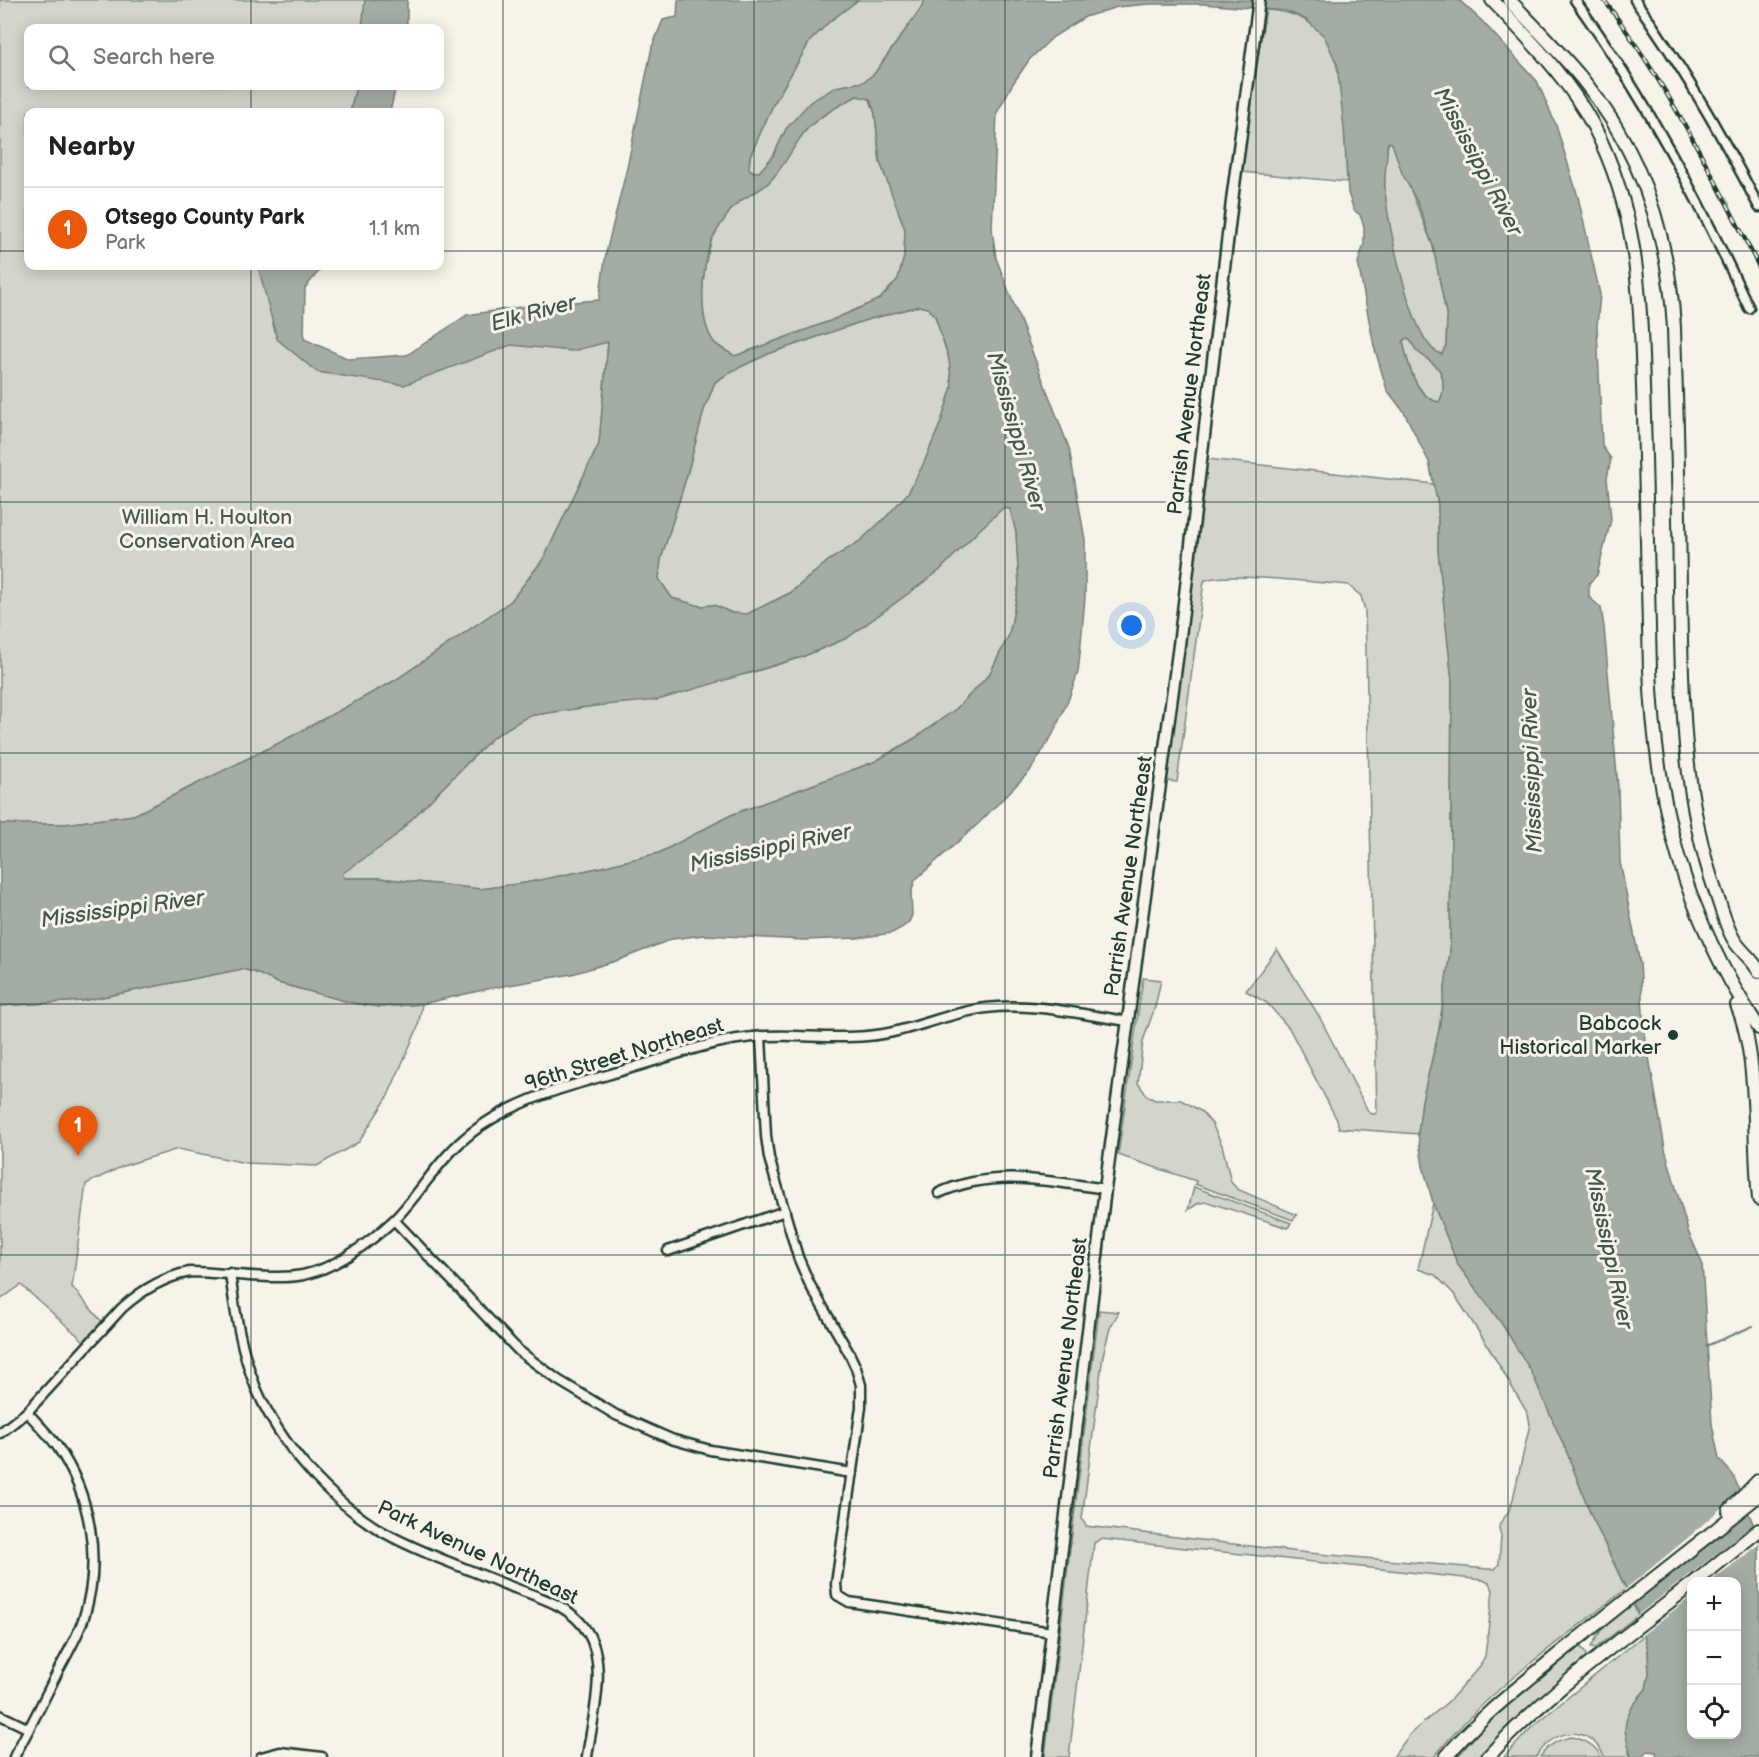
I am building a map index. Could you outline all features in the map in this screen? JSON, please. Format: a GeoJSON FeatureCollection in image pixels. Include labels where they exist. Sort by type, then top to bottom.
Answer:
{"type":"FeatureCollection","features":[{"type":"Feature","properties":{"kind":"highway"},"geometry":{"type":"LineString","coordinates":[[1492,0],[1546,57],[1578,100],[1604,148],[1622,194],[1636,256],[1642,323],[1650,669],[1656,755],[1664,803],[1691,897],[1716,954],[1759,1028]]}},
{"type":"Feature","properties":{"kind":"highway"},"geometry":{"type":"LineString","coordinates":[[1509,0],[1572,67],[1606,110],[1634,157],[1649,194],[1662,237],[1670,277],[1674,328],[1682,680],[1687,769],[1696,819],[1711,879],[1735,943],[1756,965]]}},
{"type":"Feature","properties":{"kind":"highway"},"geometry":{"type":"LineString","coordinates":[[1716,954],[1724,981],[1741,1013],[1753,1062],[1759,1199]]}},
{"type":"Feature","properties":{"kind":"highway"},"geometry":{"type":"LineString","coordinates":[[1755,1102],[1759,1067]]}},
{"type":"Feature","properties":{"kind":"highway"},"geometry":{"type":"LineString","coordinates":[[1690,1551],[1759,1480]]}},
{"type":"Feature","properties":{"kind":"highway"},"geometry":{"type":"LineString","coordinates":[[1446,1757],[1481,1720],[1510,1694],[1609,1612],[1759,1495]]}},
{"type":"Feature","properties":{"kind":"highway"},"geometry":{"type":"LineString","coordinates":[[1700,1577],[1759,1532]]}},
{"type":"Feature","properties":{"kind":"highway"},"geometry":{"type":"LineString","coordinates":[[1488,1757],[1528,1716],[1568,1680],[1687,1588]]}},
{"type":"Feature","properties":{"kind":"main road","name":"Parrish Avenue Northeast"},"geometry":{"type":"LineString","coordinates":[[1037,1757],[1105,1189],[1179,645],[1231,204],[1259,0]]}},
{"type":"Feature","properties":{"kind":"street"},"geometry":{"type":"LineString","coordinates":[[1575,0],[1616,57],[1658,126],[1749,308]]}},
{"type":"Feature","properties":{"kind":"street"},"geometry":{"type":"LineString","coordinates":[[1635,0],[1679,65],[1759,207]]}},
{"type":"Feature","properties":{"kind":"street","name":"96th Street Northeast"},"geometry":{"type":"LineString","coordinates":[[0,1433],[27,1412],[135,1296],[153,1284],[190,1272],[287,1276],[302,1275],[324,1268],[348,1255],[394,1220],[464,1138],[520,1104],[567,1087],[711,1045],[761,1036],[837,1038],[880,1035],[964,1012],[1001,1006],[1128,1021]]}},
{"type":"Feature","properties":{"kind":"street"},"geometry":{"type":"LineString","coordinates":[[761,1036],[766,1145],[784,1211],[798,1257],[810,1286],[849,1353],[861,1385],[861,1403],[836,1584],[837,1595],[849,1602],[1052,1632]]}},
{"type":"Feature","properties":{"kind":"street"},"geometry":{"type":"LineString","coordinates":[[939,1193],[958,1184],[998,1178],[1033,1179],[1105,1189]]}},
{"type":"Feature","properties":{"kind":"street"},"geometry":{"type":"LineString","coordinates":[[668,1251],[784,1211]]}},
{"type":"Feature","properties":{"kind":"street"},"geometry":{"type":"LineString","coordinates":[[394,1220],[519,1351],[558,1380],[616,1415],[654,1432],[700,1448],[852,1473]]}},
{"type":"Feature","properties":{"kind":"street","name":"Park Avenue Northeast"},"geometry":{"type":"LineString","coordinates":[[230,1273],[242,1341],[257,1388],[267,1409],[293,1448],[332,1493],[384,1532],[430,1554],[561,1606],[582,1623],[592,1640],[598,1659],[587,1757]]}},
{"type":"Feature","properties":{"kind":"street"},"geometry":{"type":"LineString","coordinates":[[15,1757],[84,1617],[92,1578],[93,1554],[87,1512],[74,1474],[56,1445],[27,1412]]}},
{"type":"Feature","properties":{"kind":"street"},"geometry":{"type":"LineString","coordinates":[[0,1715],[29,1729]]}},
{"type":"Feature","properties":{"kind":"street"},"geometry":{"type":"LineString","coordinates":[[262,1756],[287,1752],[322,1757]]}},
{"type":"Feature","properties":{"kind":"green space","name":"William H. Houlton Conservation Area"},"geometry":{"type":"Polygon","coordinates":[[[0,0],[386,0],[383,24],[24,24],[24,90],[373,90],[371,108],[24,108],[24,270],[305,270],[290,296],[300,343],[348,363],[414,372],[494,342],[608,342],[599,444],[544,558],[511,601],[394,681],[281,742],[134,815],[65,824],[0,824],[0,0]]]}},
{"type":"Feature","properties":{"kind":"green space"},"geometry":{"type":"Polygon","coordinates":[[[858,0],[925,0],[874,74],[863,82],[836,87],[786,129],[773,157],[759,172],[749,169],[750,156],[773,105],[810,41],[829,22],[858,0]]]}},
{"type":"Feature","properties":{"kind":"green space"},"geometry":{"type":"Polygon","coordinates":[[[1266,10],[1304,19],[1323,34],[1331,46],[1343,105],[1347,182],[1242,172],[1251,94],[1266,10]]]}},
{"type":"Feature","properties":{"kind":"green space"},"geometry":{"type":"Polygon","coordinates":[[[857,96],[870,99],[875,114],[880,162],[905,229],[904,257],[898,279],[880,299],[830,321],[735,356],[713,341],[705,319],[703,279],[712,238],[735,206],[770,181],[807,129],[857,96]]]}},
{"type":"Feature","properties":{"kind":"green space"},"geometry":{"type":"Polygon","coordinates":[[[1389,142],[1392,143],[1433,246],[1447,318],[1446,345],[1442,354],[1431,347],[1420,331],[1396,255],[1385,192],[1389,142]]]}},
{"type":"Feature","properties":{"kind":"green space"},"geometry":{"type":"Polygon","coordinates":[[[919,306],[928,308],[935,316],[949,359],[952,387],[941,422],[923,465],[908,493],[860,541],[828,561],[790,593],[747,614],[732,613],[714,605],[700,606],[672,598],[659,579],[661,559],[704,410],[715,382],[768,354],[863,321],[919,306]]]}},
{"type":"Feature","properties":{"kind":"green space"},"geometry":{"type":"Polygon","coordinates":[[[1407,337],[1416,350],[1435,365],[1441,373],[1443,389],[1439,402],[1431,399],[1418,386],[1403,341],[1407,337]]]}},
{"type":"Feature","properties":{"kind":"green space"},"geometry":{"type":"Polygon","coordinates":[[[1207,459],[1434,484],[1438,505],[1438,550],[1452,681],[1450,952],[1439,1030],[1422,1101],[1418,1134],[1339,1128],[1289,1028],[1267,1003],[1246,991],[1277,949],[1319,1016],[1368,1111],[1372,1114],[1377,1112],[1365,610],[1361,596],[1348,585],[1250,577],[1214,578],[1204,581],[1177,782],[1167,781],[1207,459]]]}},
{"type":"Feature","properties":{"kind":"green space"},"geometry":{"type":"Polygon","coordinates":[[[1003,508],[1010,509],[1016,532],[1019,585],[1009,635],[989,675],[956,709],[915,738],[874,762],[731,815],[659,853],[598,868],[525,883],[481,889],[379,878],[344,878],[342,873],[391,840],[493,737],[528,716],[594,706],[751,673],[802,657],[847,638],[939,571],[1003,508]]]}},
{"type":"Feature","properties":{"kind":"green space"},"geometry":{"type":"Polygon","coordinates":[[[242,969],[255,972],[278,983],[353,1003],[380,1007],[422,1004],[418,1027],[387,1098],[359,1142],[317,1166],[246,1163],[178,1149],[123,1166],[86,1184],[72,1287],[103,1323],[85,1342],[21,1285],[0,1300],[0,1006],[82,1001],[242,969]]]}},
{"type":"Feature","properties":{"kind":"green space"},"geometry":{"type":"Polygon","coordinates":[[[1143,978],[1161,980],[1155,1007],[1143,1041],[1138,1083],[1147,1096],[1155,1100],[1181,1100],[1201,1111],[1212,1124],[1222,1145],[1231,1182],[1237,1189],[1297,1215],[1293,1220],[1195,1184],[1196,1181],[1118,1155],[1143,978]]]}},
{"type":"Feature","properties":{"kind":"green space"},"geometry":{"type":"Polygon","coordinates":[[[1194,1187],[1291,1223],[1288,1228],[1208,1202],[1199,1203],[1188,1210],[1194,1187]]]}},
{"type":"Feature","properties":{"kind":"green space"},"geometry":{"type":"Polygon","coordinates":[[[1433,1203],[1458,1265],[1502,1324],[1531,1370],[1591,1515],[1638,1615],[1596,1648],[1591,1647],[1601,1630],[1630,1606],[1623,1591],[1499,1689],[1454,1733],[1434,1757],[1393,1757],[1410,1734],[1450,1700],[1480,1666],[1485,1656],[1493,1590],[1489,1583],[1483,1580],[1101,1539],[1094,1543],[1069,1757],[1045,1757],[1099,1310],[1119,1312],[1110,1328],[1103,1355],[1082,1519],[1086,1526],[1308,1553],[1488,1569],[1495,1569],[1499,1564],[1500,1523],[1508,1513],[1513,1499],[1530,1424],[1528,1414],[1454,1294],[1435,1275],[1418,1269],[1433,1203]]]}},
{"type":"Feature","properties":{"kind":"green space"},"geometry":{"type":"Polygon","coordinates":[[[1644,1635],[1648,1649],[1649,1674],[1646,1689],[1639,1697],[1629,1753],[1631,1757],[1605,1757],[1598,1746],[1589,1739],[1571,1733],[1553,1740],[1536,1757],[1504,1757],[1531,1728],[1644,1635]]]}},
{"type":"Feature","properties":{"kind":"green space"},"geometry":{"type":"Polygon","coordinates":[[[1579,1647],[1586,1654],[1585,1658],[1529,1707],[1480,1757],[1457,1757],[1489,1721],[1579,1647]]]}},
{"type":"Feature","properties":{"kind":"green space"},"geometry":{"type":"Polygon","coordinates":[[[1572,1737],[1589,1744],[1602,1757],[1540,1757],[1554,1743],[1572,1737]]]}},
{"type":"Feature","properties":{"kind":"water"},"geometry":{"type":"Polygon","coordinates":[[[365,0],[407,0],[407,24],[362,24],[365,0]]]}},
{"type":"Feature","properties":{"kind":"water"},"geometry":{"type":"Polygon","coordinates":[[[678,0],[858,0],[829,22],[810,41],[773,105],[750,156],[749,169],[754,172],[759,172],[773,156],[786,129],[810,102],[836,87],[863,82],[874,74],[925,0],[1459,0],[1482,21],[1537,81],[1556,125],[1578,197],[1600,294],[1597,326],[1602,446],[1611,459],[1607,478],[1611,520],[1597,575],[1589,583],[1589,597],[1601,608],[1604,627],[1618,787],[1620,862],[1640,964],[1644,1029],[1665,1149],[1688,1231],[1702,1263],[1712,1424],[1719,1459],[1733,1475],[1759,1538],[1759,1757],[1657,1757],[1656,1752],[1647,1751],[1642,1757],[1631,1757],[1625,1731],[1626,1721],[1632,1707],[1646,1689],[1649,1674],[1648,1649],[1637,1611],[1591,1515],[1568,1455],[1531,1371],[1502,1324],[1458,1265],[1433,1203],[1423,1166],[1418,1134],[1422,1101],[1439,1030],[1450,952],[1452,681],[1438,550],[1438,505],[1429,462],[1404,412],[1387,390],[1374,346],[1358,263],[1364,244],[1364,226],[1360,215],[1354,210],[1348,193],[1337,64],[1324,36],[1305,19],[1286,11],[1203,4],[1149,4],[1117,7],[1085,17],[1053,37],[1029,60],[997,113],[992,229],[996,258],[1069,448],[1085,540],[1085,597],[1078,672],[1053,734],[1030,771],[979,823],[915,880],[911,894],[912,915],[903,927],[892,933],[857,938],[805,940],[704,935],[672,939],[619,960],[572,974],[492,988],[422,1004],[380,1007],[353,1003],[278,983],[242,969],[82,1001],[0,1006],[0,824],[65,824],[134,815],[281,742],[394,681],[511,601],[544,558],[599,444],[608,342],[572,351],[511,345],[404,385],[317,372],[277,339],[259,270],[320,270],[305,288],[304,339],[349,359],[407,355],[467,315],[534,305],[599,300],[606,253],[627,168],[652,47],[663,20],[677,17],[678,0]],[[857,96],[812,124],[776,175],[730,211],[713,238],[703,279],[705,319],[713,341],[735,356],[830,321],[880,299],[898,279],[904,257],[905,229],[880,162],[875,114],[870,99],[857,96]],[[1389,142],[1385,185],[1387,206],[1403,282],[1421,331],[1431,347],[1442,354],[1446,345],[1447,318],[1433,246],[1418,204],[1402,173],[1392,143],[1389,142]],[[919,306],[863,321],[768,354],[715,382],[704,410],[661,559],[659,579],[672,598],[700,606],[714,605],[732,613],[747,614],[790,593],[828,561],[860,541],[908,493],[923,465],[941,422],[952,387],[949,359],[935,316],[928,308],[919,306]],[[1407,338],[1403,341],[1410,368],[1418,386],[1424,394],[1439,402],[1443,384],[1441,373],[1416,350],[1407,338]],[[1003,508],[939,571],[847,638],[802,657],[658,700],[594,706],[528,716],[493,737],[391,840],[343,873],[344,878],[379,878],[481,889],[525,883],[598,868],[659,853],[731,815],[874,762],[915,738],[956,709],[989,675],[1009,635],[1019,585],[1016,532],[1010,509],[1003,508]]]}},
{"type":"Feature","properties":{"kind":"water"},"geometry":{"type":"Polygon","coordinates":[[[355,90],[395,90],[391,108],[351,108],[355,90]]]}},
{"type":"Feature","properties":{"kind":"pier"},"geometry":{"type":"Polygon","coordinates":[[[1742,1489],[1751,1511],[1631,1606],[1624,1590],[1689,1537],[1742,1489]]]}},
{"type":"Feature","properties":{"kind":"pier"},"geometry":{"type":"Polygon","coordinates":[[[1756,1523],[1759,1530],[1759,1545],[1716,1577],[1687,1577],[1687,1600],[1641,1636],[1635,1617],[1756,1523]]]}},
{"type":"Feature","properties":{"kind":"waterway"},"geometry":{"type":"LineString","coordinates":[[1706,1346],[1753,1326]]}},
{"type":"Feature","properties":{"kind":"railway"},"geometry":{"type":"LineString","coordinates":[[1604,0],[1627,31],[1668,96],[1759,267]]}},
{"type":"Feature","properties":{"kind":"place","name":"Babcock Historical Marker"},"geometry":{"type":"Point","coordinates":[1673,1035]}},
{"type":"Feature","properties":{"kind":"place","name":"Otsego County Park"},"geometry":{"type":"Point","coordinates":[78,1156]}},
{"type":"Feature","properties":{"kind":"water label","name":"Mississippi River"},"geometry":{"type":"Point","coordinates":[1479,161]}},
{"type":"Feature","properties":{"kind":"water label","name":"Elk River"},"geometry":{"type":"Point","coordinates":[533,312]}},
{"type":"Feature","properties":{"kind":"water label","name":"Mississippi River"},"geometry":{"type":"Point","coordinates":[1017,431]}},
{"type":"Feature","properties":{"kind":"water label","name":"Mississippi River"},"geometry":{"type":"Point","coordinates":[1531,771]}},
{"type":"Feature","properties":{"kind":"water label","name":"Mississippi River"},"geometry":{"type":"Point","coordinates":[770,847]}},
{"type":"Feature","properties":{"kind":"water label","name":"Mississippi River"},"geometry":{"type":"Point","coordinates":[122,908]}},
{"type":"Feature","properties":{"kind":"water label","name":"Mississippi River"},"geometry":{"type":"Point","coordinates":[1610,1248]}}]}
